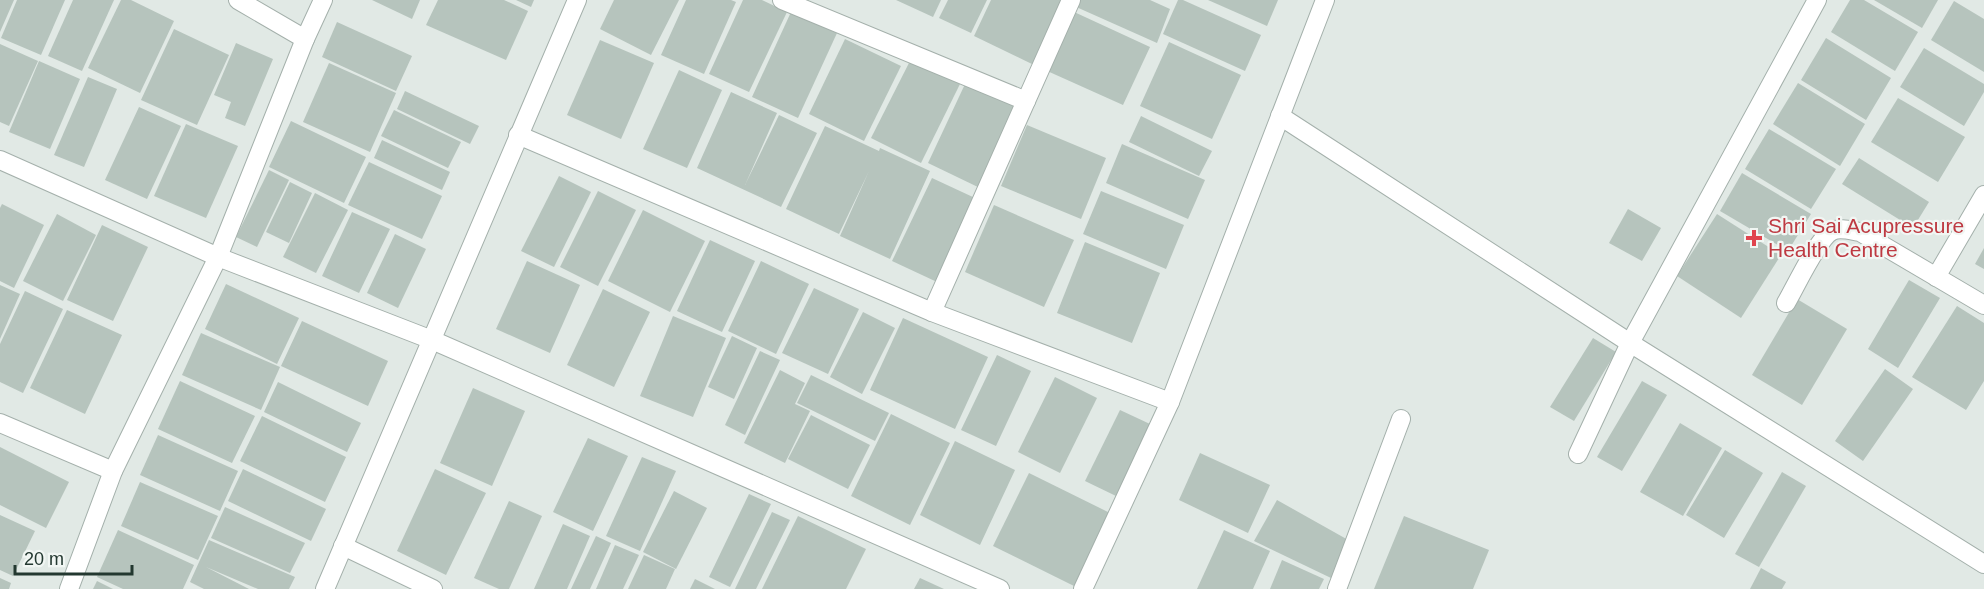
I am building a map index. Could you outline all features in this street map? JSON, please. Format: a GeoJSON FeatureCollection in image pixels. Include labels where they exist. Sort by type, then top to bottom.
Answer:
{"type":"FeatureCollection","features":[{"type":"Feature","properties":{"kind":"street"},"geometry":{"type":"LineString","coordinates":[[238,0],[305,39]]}},
{"type":"Feature","properties":{"kind":"street"},"geometry":{"type":"LineString","coordinates":[[69,589],[113,471],[218,257],[322,0]]}},
{"type":"Feature","properties":{"kind":"street"},"geometry":{"type":"LineString","coordinates":[[325,589],[577,0]]}},
{"type":"Feature","properties":{"kind":"street"},"geometry":{"type":"LineString","coordinates":[[782,0],[1026,101]]}},
{"type":"Feature","properties":{"kind":"street"},"geometry":{"type":"LineString","coordinates":[[933,312],[1071,0]]}},
{"type":"Feature","properties":{"kind":"street"},"geometry":{"type":"LineString","coordinates":[[1083,589],[1170,402],[1325,0]]}},
{"type":"Feature","properties":{"kind":"street"},"geometry":{"type":"LineString","coordinates":[[1578,454],[1630,343],[1810,1]]}},
{"type":"Feature","properties":{"kind":"street"},"geometry":{"type":"LineString","coordinates":[[1280,116],[1630,343],[1984,564]]}},
{"type":"Feature","properties":{"kind":"street"},"geometry":{"type":"LineString","coordinates":[[518,135],[933,312],[1170,402]]}},
{"type":"Feature","properties":{"kind":"street"},"geometry":{"type":"LineString","coordinates":[[0,160],[218,257],[432,340],[1000,589]]}},
{"type":"Feature","properties":{"kind":"street"},"geometry":{"type":"LineString","coordinates":[[1936,277],[1984,195]]}},
{"type":"Feature","properties":{"kind":"street"},"geometry":{"type":"LineString","coordinates":[[1786,303],[1820,242],[1832,231],[1845,229],[1860,232],[1984,305]]}},
{"type":"Feature","properties":{"kind":"street"},"geometry":{"type":"LineString","coordinates":[[1337,589],[1401,419]]}},
{"type":"Feature","properties":{"kind":"street"},"geometry":{"type":"LineString","coordinates":[[0,423],[113,471]]}},
{"type":"Feature","properties":{"kind":"street"},"geometry":{"type":"LineString","coordinates":[[343,546],[433,589]]}},
{"type":"Feature","properties":{"kind":"building"},"geometry":{"type":"Polygon","coordinates":[[[0,0],[14,0],[0,32],[0,0]]]}},
{"type":"Feature","properties":{"kind":"building"},"geometry":{"type":"Polygon","coordinates":[[[17,0],[65,0],[41,55],[1,38],[17,0]]]}},
{"type":"Feature","properties":{"kind":"building"},"geometry":{"type":"Polygon","coordinates":[[[73,0],[114,0],[82,71],[48,56],[73,0]]]}},
{"type":"Feature","properties":{"kind":"building"},"geometry":{"type":"Polygon","coordinates":[[[121,0],[131,0],[174,21],[140,93],[88,68],[121,0]]]}},
{"type":"Feature","properties":{"kind":"building"},"geometry":{"type":"Polygon","coordinates":[[[372,0],[420,0],[412,19],[372,0]]]}},
{"type":"Feature","properties":{"kind":"building"},"geometry":{"type":"Polygon","coordinates":[[[438,0],[504,0],[528,11],[506,60],[426,25],[438,0]]]}},
{"type":"Feature","properties":{"kind":"building"},"geometry":{"type":"Polygon","coordinates":[[[516,0],[534,0],[531,7],[516,0]]]}},
{"type":"Feature","properties":{"kind":"building"},"geometry":{"type":"Polygon","coordinates":[[[614,0],[679,0],[651,55],[600,29],[614,0]]]}},
{"type":"Feature","properties":{"kind":"building"},"geometry":{"type":"Polygon","coordinates":[[[686,0],[736,2],[704,74],[661,55],[686,0]]]}},
{"type":"Feature","properties":{"kind":"building"},"geometry":{"type":"Polygon","coordinates":[[[743,0],[762,0],[787,12],[749,92],[709,74],[743,0]]]}},
{"type":"Feature","properties":{"kind":"building"},"geometry":{"type":"Polygon","coordinates":[[[896,0],[941,0],[933,17],[896,0]]]}},
{"type":"Feature","properties":{"kind":"building"},"geometry":{"type":"Polygon","coordinates":[[[948,0],[987,0],[971,33],[939,18],[948,0]]]}},
{"type":"Feature","properties":{"kind":"building"},"geometry":{"type":"Polygon","coordinates":[[[991,0],[1065,0],[1034,65],[974,36],[991,0]]]}},
{"type":"Feature","properties":{"kind":"building"},"geometry":{"type":"Polygon","coordinates":[[[1077,0],[1150,0],[1170,9],[1157,43],[1074,6],[1077,0]]]}},
{"type":"Feature","properties":{"kind":"building"},"geometry":{"type":"Polygon","coordinates":[[[1178,0],[1183,0],[1261,35],[1245,71],[1163,34],[1178,0]]]}},
{"type":"Feature","properties":{"kind":"building"},"geometry":{"type":"Polygon","coordinates":[[[1208,0],[1278,0],[1267,26],[1208,0]]]}},
{"type":"Feature","properties":{"kind":"building"},"geometry":{"type":"Polygon","coordinates":[[[1850,0],[1864,0],[1918,32],[1895,71],[1831,32],[1850,0]]]}},
{"type":"Feature","properties":{"kind":"building"},"geometry":{"type":"Polygon","coordinates":[[[1874,0],[1938,0],[1922,28],[1874,0]]]}},
{"type":"Feature","properties":{"kind":"building"},"geometry":{"type":"Polygon","coordinates":[[[1954,1],[1984,19],[1984,72],[1931,40],[1954,1]]]}},
{"type":"Feature","properties":{"kind":"building"},"geometry":{"type":"Polygon","coordinates":[[[1072,11],[1150,47],[1123,105],[1045,70],[1072,11]]]}},
{"type":"Feature","properties":{"kind":"building"},"geometry":{"type":"Polygon","coordinates":[[[791,12],[837,33],[798,118],[752,97],[791,12]]]}},
{"type":"Feature","properties":{"kind":"building"},"geometry":{"type":"Polygon","coordinates":[[[337,22],[412,56],[396,91],[322,57],[337,22]]]}},
{"type":"Feature","properties":{"kind":"building"},"geometry":{"type":"Polygon","coordinates":[[[174,29],[229,55],[197,125],[141,100],[174,29]]]}},
{"type":"Feature","properties":{"kind":"building"},"geometry":{"type":"Polygon","coordinates":[[[1826,38],[1891,78],[1866,120],[1801,80],[1826,38]]]}},
{"type":"Feature","properties":{"kind":"building"},"geometry":{"type":"Polygon","coordinates":[[[845,39],[901,66],[864,141],[809,114],[845,39]]]}},
{"type":"Feature","properties":{"kind":"building"},"geometry":{"type":"Polygon","coordinates":[[[600,40],[654,63],[621,139],[567,115],[600,40]]]}},
{"type":"Feature","properties":{"kind":"building"},"geometry":{"type":"Polygon","coordinates":[[[1169,42],[1241,75],[1212,139],[1140,106],[1169,42]]]}},
{"type":"Feature","properties":{"kind":"building"},"geometry":{"type":"Polygon","coordinates":[[[236,43],[273,59],[245,126],[225,118],[231,102],[214,95],[236,43]]]}},
{"type":"Feature","properties":{"kind":"building"},"geometry":{"type":"Polygon","coordinates":[[[0,44],[38,61],[9,126],[0,122],[0,44]]]}},
{"type":"Feature","properties":{"kind":"building"},"geometry":{"type":"Polygon","coordinates":[[[1924,48],[1984,84],[1984,92],[1964,126],[1900,87],[1924,48]]]}},
{"type":"Feature","properties":{"kind":"building"},"geometry":{"type":"Polygon","coordinates":[[[911,59],[960,84],[921,163],[871,138],[911,59]]]}},
{"type":"Feature","properties":{"kind":"building"},"geometry":{"type":"Polygon","coordinates":[[[39,61],[80,79],[50,149],[9,132],[39,61]]]}},
{"type":"Feature","properties":{"kind":"building"},"geometry":{"type":"Polygon","coordinates":[[[329,63],[396,93],[370,152],[303,122],[329,63]]]}},
{"type":"Feature","properties":{"kind":"building"},"geometry":{"type":"Polygon","coordinates":[[[679,70],[722,90],[687,168],[643,149],[679,70]]]}},
{"type":"Feature","properties":{"kind":"building"},"geometry":{"type":"Polygon","coordinates":[[[88,77],[117,89],[84,167],[54,155],[88,77]]]}},
{"type":"Feature","properties":{"kind":"building"},"geometry":{"type":"Polygon","coordinates":[[[966,82],[1015,105],[982,189],[928,163],[966,82]]]}},
{"type":"Feature","properties":{"kind":"building"},"geometry":{"type":"Polygon","coordinates":[[[1798,83],[1865,124],[1840,166],[1773,124],[1798,83]]]}},
{"type":"Feature","properties":{"kind":"building"},"geometry":{"type":"Polygon","coordinates":[[[405,91],[479,126],[470,144],[397,109],[405,91]]]}},
{"type":"Feature","properties":{"kind":"building"},"geometry":{"type":"Polygon","coordinates":[[[731,92],[777,113],[745,185],[779,115],[817,133],[781,207],[697,168],[731,92]]]}},
{"type":"Feature","properties":{"kind":"building"},"geometry":{"type":"Polygon","coordinates":[[[1898,98],[1965,137],[1938,182],[1871,142],[1898,98]]]}},
{"type":"Feature","properties":{"kind":"building"},"geometry":{"type":"Polygon","coordinates":[[[139,107],[181,126],[147,199],[105,180],[139,107]]]}},
{"type":"Feature","properties":{"kind":"building"},"geometry":{"type":"Polygon","coordinates":[[[394,110],[461,142],[448,168],[381,136],[394,110]]]}},
{"type":"Feature","properties":{"kind":"building"},"geometry":{"type":"Polygon","coordinates":[[[1141,116],[1212,151],[1199,176],[1129,142],[1141,116]]]}},
{"type":"Feature","properties":{"kind":"building"},"geometry":{"type":"Polygon","coordinates":[[[291,121],[366,157],[344,203],[269,167],[291,121]]]}},
{"type":"Feature","properties":{"kind":"building"},"geometry":{"type":"Polygon","coordinates":[[[186,124],[238,146],[206,218],[154,196],[186,124]]]}},
{"type":"Feature","properties":{"kind":"building"},"geometry":{"type":"Polygon","coordinates":[[[1027,125],[1106,158],[1081,219],[1001,186],[1027,125]]]}},
{"type":"Feature","properties":{"kind":"building"},"geometry":{"type":"Polygon","coordinates":[[[825,126],[930,171],[890,259],[840,236],[869,171],[839,234],[786,209],[825,126]]]}},
{"type":"Feature","properties":{"kind":"building"},"geometry":{"type":"Polygon","coordinates":[[[1769,129],[1836,169],[1811,209],[1745,169],[1769,129]]]}},
{"type":"Feature","properties":{"kind":"building"},"geometry":{"type":"Polygon","coordinates":[[[382,140],[450,172],[442,190],[374,158],[382,140]]]}},
{"type":"Feature","properties":{"kind":"building"},"geometry":{"type":"Polygon","coordinates":[[[1122,144],[1205,180],[1188,219],[1106,183],[1122,144]]]}},
{"type":"Feature","properties":{"kind":"building"},"geometry":{"type":"Polygon","coordinates":[[[1859,158],[1929,202],[1913,228],[1842,184],[1859,158]]]}},
{"type":"Feature","properties":{"kind":"building"},"geometry":{"type":"Polygon","coordinates":[[[369,162],[442,196],[422,239],[348,205],[369,162]]]}},
{"type":"Feature","properties":{"kind":"building"},"geometry":{"type":"Polygon","coordinates":[[[269,170],[289,180],[257,247],[236,237],[269,170]]]}},
{"type":"Feature","properties":{"kind":"building"},"geometry":{"type":"Polygon","coordinates":[[[1742,173],[1811,214],[1788,251],[1720,211],[1742,173]]]}},
{"type":"Feature","properties":{"kind":"building"},"geometry":{"type":"Polygon","coordinates":[[[559,176],[591,192],[554,267],[521,251],[559,176]]]}},
{"type":"Feature","properties":{"kind":"building"},"geometry":{"type":"Polygon","coordinates":[[[932,178],[975,198],[937,282],[892,261],[932,178]]]}},
{"type":"Feature","properties":{"kind":"building"},"geometry":{"type":"Polygon","coordinates":[[[290,182],[312,193],[289,243],[266,232],[290,182]]]}},
{"type":"Feature","properties":{"kind":"building"},"geometry":{"type":"Polygon","coordinates":[[[598,191],[636,210],[598,286],[560,267],[598,191]]]}},
{"type":"Feature","properties":{"kind":"building"},"geometry":{"type":"Polygon","coordinates":[[[1101,191],[1184,225],[1166,269],[1083,234],[1101,191]]]}},
{"type":"Feature","properties":{"kind":"building"},"geometry":{"type":"Polygon","coordinates":[[[315,193],[348,210],[316,273],[283,257],[315,193]]]}},
{"type":"Feature","properties":{"kind":"building"},"geometry":{"type":"Polygon","coordinates":[[[2,204],[44,225],[14,288],[0,281],[0,208],[2,204]]]}},
{"type":"Feature","properties":{"kind":"building"},"geometry":{"type":"Polygon","coordinates":[[[994,205],[1074,240],[1044,307],[965,272],[994,205]]]}},
{"type":"Feature","properties":{"kind":"building"},"geometry":{"type":"Polygon","coordinates":[[[1628,209],[1661,228],[1642,261],[1609,243],[1628,209]]]}},
{"type":"Feature","properties":{"kind":"building"},"geometry":{"type":"Polygon","coordinates":[[[643,210],[705,241],[670,312],[608,281],[643,210]]]}},
{"type":"Feature","properties":{"kind":"building"},"geometry":{"type":"Polygon","coordinates":[[[352,212],[390,229],[359,293],[322,276],[352,212]]]}},
{"type":"Feature","properties":{"kind":"building"},"geometry":{"type":"Polygon","coordinates":[[[57,214],[96,235],[63,301],[23,281],[57,214]]]}},
{"type":"Feature","properties":{"kind":"building"},"geometry":{"type":"Polygon","coordinates":[[[1717,214],[1781,255],[1741,318],[1677,276],[1717,214]]]}},
{"type":"Feature","properties":{"kind":"building"},"geometry":{"type":"Polygon","coordinates":[[[102,225],[148,247],[113,321],[67,300],[102,225]]]}},
{"type":"Feature","properties":{"kind":"building"},"geometry":{"type":"Polygon","coordinates":[[[395,234],[426,249],[398,308],[367,293],[395,234]]]}},
{"type":"Feature","properties":{"kind":"building"},"geometry":{"type":"Polygon","coordinates":[[[710,240],[755,261],[722,332],[677,311],[710,240]]]}},
{"type":"Feature","properties":{"kind":"building"},"geometry":{"type":"Polygon","coordinates":[[[1085,242],[1160,273],[1132,343],[1057,313],[1085,242]]]}},
{"type":"Feature","properties":{"kind":"building"},"geometry":{"type":"Polygon","coordinates":[[[1984,248],[1984,269],[1975,264],[1984,248]]]}},
{"type":"Feature","properties":{"kind":"building"},"geometry":{"type":"Polygon","coordinates":[[[527,261],[580,285],[550,353],[496,329],[527,261]]]}},
{"type":"Feature","properties":{"kind":"building"},"geometry":{"type":"Polygon","coordinates":[[[761,261],[809,284],[776,354],[728,331],[761,261]]]}},
{"type":"Feature","properties":{"kind":"building"},"geometry":{"type":"Polygon","coordinates":[[[1909,280],[1940,298],[1898,368],[1868,349],[1909,280]]]}},
{"type":"Feature","properties":{"kind":"building"},"geometry":{"type":"Polygon","coordinates":[[[226,284],[299,318],[277,364],[205,329],[226,284]]]}},
{"type":"Feature","properties":{"kind":"building"},"geometry":{"type":"Polygon","coordinates":[[[0,285],[20,294],[0,339],[0,285]]]}},
{"type":"Feature","properties":{"kind":"building"},"geometry":{"type":"Polygon","coordinates":[[[814,288],[859,309],[828,374],[782,353],[814,288]]]}},
{"type":"Feature","properties":{"kind":"building"},"geometry":{"type":"Polygon","coordinates":[[[603,289],[650,312],[614,387],[567,365],[603,289]]]}},
{"type":"Feature","properties":{"kind":"building"},"geometry":{"type":"Polygon","coordinates":[[[25,291],[63,309],[23,393],[0,382],[0,344],[25,291]]]}},
{"type":"Feature","properties":{"kind":"building"},"geometry":{"type":"Polygon","coordinates":[[[1797,299],[1847,329],[1802,405],[1752,375],[1797,299]]]}},
{"type":"Feature","properties":{"kind":"building"},"geometry":{"type":"Polygon","coordinates":[[[1957,306],[1984,323],[1984,381],[1966,410],[1912,377],[1957,306]]]}},
{"type":"Feature","properties":{"kind":"building"},"geometry":{"type":"Polygon","coordinates":[[[67,310],[122,335],[85,414],[30,388],[67,310]]]}},
{"type":"Feature","properties":{"kind":"building"},"geometry":{"type":"Polygon","coordinates":[[[863,312],[895,328],[862,394],[830,377],[863,312]]]}},
{"type":"Feature","properties":{"kind":"building"},"geometry":{"type":"Polygon","coordinates":[[[673,316],[726,338],[693,417],[640,396],[673,316]]]}},
{"type":"Feature","properties":{"kind":"building"},"geometry":{"type":"Polygon","coordinates":[[[903,318],[988,357],[955,429],[870,390],[903,318]]]}},
{"type":"Feature","properties":{"kind":"building"},"geometry":{"type":"Polygon","coordinates":[[[302,321],[388,361],[368,406],[281,366],[302,321]]]}},
{"type":"Feature","properties":{"kind":"building"},"geometry":{"type":"Polygon","coordinates":[[[201,333],[280,367],[261,410],[182,375],[201,333]]]}},
{"type":"Feature","properties":{"kind":"building"},"geometry":{"type":"Polygon","coordinates":[[[732,336],[757,348],[734,399],[708,387],[732,336]]]}},
{"type":"Feature","properties":{"kind":"building"},"geometry":{"type":"Polygon","coordinates":[[[1593,338],[1616,352],[1574,421],[1550,407],[1593,338]]]}},
{"type":"Feature","properties":{"kind":"building"},"geometry":{"type":"Polygon","coordinates":[[[760,351],[780,360],[745,435],[725,425],[760,351]]]}},
{"type":"Feature","properties":{"kind":"building"},"geometry":{"type":"Polygon","coordinates":[[[997,355],[1031,371],[996,446],[961,430],[997,355]]]}},
{"type":"Feature","properties":{"kind":"building"},"geometry":{"type":"Polygon","coordinates":[[[1885,369],[1913,389],[1863,461],[1835,441],[1885,369]]]}},
{"type":"Feature","properties":{"kind":"building"},"geometry":{"type":"Polygon","coordinates":[[[780,370],[805,383],[795,404],[810,411],[785,463],[744,443],[780,370]]]}},
{"type":"Feature","properties":{"kind":"building"},"geometry":{"type":"Polygon","coordinates":[[[811,375],[889,413],[875,441],[797,403],[811,375]]]}},
{"type":"Feature","properties":{"kind":"building"},"geometry":{"type":"Polygon","coordinates":[[[1055,377],[1097,398],[1060,473],[1018,452],[1055,377]]]}},
{"type":"Feature","properties":{"kind":"building"},"geometry":{"type":"Polygon","coordinates":[[[180,381],[255,416],[232,463],[158,429],[180,381]]]}},
{"type":"Feature","properties":{"kind":"building"},"geometry":{"type":"Polygon","coordinates":[[[1642,381],[1667,395],[1622,471],[1597,457],[1642,381]]]}},
{"type":"Feature","properties":{"kind":"building"},"geometry":{"type":"Polygon","coordinates":[[[278,382],[361,423],[347,452],[264,412],[278,382]]]}},
{"type":"Feature","properties":{"kind":"building"},"geometry":{"type":"Polygon","coordinates":[[[473,388],[525,411],[492,486],[440,463],[473,388]]]}},
{"type":"Feature","properties":{"kind":"building"},"geometry":{"type":"Polygon","coordinates":[[[1120,410],[1150,424],[1116,496],[1085,481],[1120,410]]]}},
{"type":"Feature","properties":{"kind":"building"},"geometry":{"type":"Polygon","coordinates":[[[891,414],[950,443],[910,525],[851,496],[891,414]]]}},
{"type":"Feature","properties":{"kind":"building"},"geometry":{"type":"Polygon","coordinates":[[[811,415],[870,445],[848,489],[788,459],[811,415]]]}},
{"type":"Feature","properties":{"kind":"building"},"geometry":{"type":"Polygon","coordinates":[[[262,416],[346,457],[325,502],[240,461],[262,416]]]}},
{"type":"Feature","properties":{"kind":"building"},"geometry":{"type":"Polygon","coordinates":[[[1680,423],[1722,448],[1683,516],[1640,492],[1680,423]]]}},
{"type":"Feature","properties":{"kind":"building"},"geometry":{"type":"Polygon","coordinates":[[[158,435],[238,471],[220,511],[140,475],[158,435]]]}},
{"type":"Feature","properties":{"kind":"building"},"geometry":{"type":"Polygon","coordinates":[[[588,438],[628,456],[593,531],[553,512],[588,438]]]}},
{"type":"Feature","properties":{"kind":"building"},"geometry":{"type":"Polygon","coordinates":[[[955,441],[1015,470],[980,545],[920,515],[955,441]]]}},
{"type":"Feature","properties":{"kind":"building"},"geometry":{"type":"Polygon","coordinates":[[[0,447],[69,482],[46,528],[0,505],[0,447]]]}},
{"type":"Feature","properties":{"kind":"building"},"geometry":{"type":"Polygon","coordinates":[[[1725,450],[1763,473],[1724,538],[1686,515],[1725,450]]]}},
{"type":"Feature","properties":{"kind":"building"},"geometry":{"type":"Polygon","coordinates":[[[1200,453],[1270,485],[1248,533],[1179,500],[1200,453]]]}},
{"type":"Feature","properties":{"kind":"building"},"geometry":{"type":"Polygon","coordinates":[[[642,457],[676,471],[640,551],[606,536],[642,457]]]}},
{"type":"Feature","properties":{"kind":"building"},"geometry":{"type":"Polygon","coordinates":[[[243,469],[326,509],[311,541],[228,501],[243,469]]]}},
{"type":"Feature","properties":{"kind":"building"},"geometry":{"type":"Polygon","coordinates":[[[435,469],[486,493],[446,575],[397,551],[435,469]]]}},
{"type":"Feature","properties":{"kind":"building"},"geometry":{"type":"Polygon","coordinates":[[[1782,472],[1806,486],[1759,567],[1735,554],[1782,472]]]}},
{"type":"Feature","properties":{"kind":"building"},"geometry":{"type":"Polygon","coordinates":[[[1029,473],[1110,513],[1074,586],[993,546],[1029,473]]]}},
{"type":"Feature","properties":{"kind":"building"},"geometry":{"type":"Polygon","coordinates":[[[140,482],[218,516],[198,560],[121,526],[140,482]]]}},
{"type":"Feature","properties":{"kind":"building"},"geometry":{"type":"Polygon","coordinates":[[[674,491],[707,508],[676,569],[643,552],[674,491]]]}},
{"type":"Feature","properties":{"kind":"building"},"geometry":{"type":"Polygon","coordinates":[[[749,494],[771,504],[730,587],[709,577],[749,494]]]}},
{"type":"Feature","properties":{"kind":"building"},"geometry":{"type":"Polygon","coordinates":[[[1277,500],[1350,541],[1331,578],[1254,541],[1277,500]]]}},
{"type":"Feature","properties":{"kind":"building"},"geometry":{"type":"Polygon","coordinates":[[[509,501],[542,516],[509,589],[499,589],[474,578],[509,501]]]}},
{"type":"Feature","properties":{"kind":"building"},"geometry":{"type":"Polygon","coordinates":[[[225,507],[305,543],[290,573],[211,538],[225,507]]]}},
{"type":"Feature","properties":{"kind":"building"},"geometry":{"type":"Polygon","coordinates":[[[772,512],[790,520],[756,589],[735,589],[772,512]]]}},
{"type":"Feature","properties":{"kind":"building"},"geometry":{"type":"Polygon","coordinates":[[[0,515],[35,531],[13,576],[0,570],[0,515]]]}},
{"type":"Feature","properties":{"kind":"building"},"geometry":{"type":"Polygon","coordinates":[[[798,516],[866,549],[846,589],[762,589],[798,516]]]}},
{"type":"Feature","properties":{"kind":"building"},"geometry":{"type":"Polygon","coordinates":[[[1404,516],[1489,550],[1473,589],[1374,589],[1404,516]]]}},
{"type":"Feature","properties":{"kind":"building"},"geometry":{"type":"Polygon","coordinates":[[[563,524],[590,536],[567,589],[534,589],[563,524]]]}},
{"type":"Feature","properties":{"kind":"building"},"geometry":{"type":"Polygon","coordinates":[[[118,530],[194,565],[183,589],[123,589],[97,577],[118,530]]]}},
{"type":"Feature","properties":{"kind":"building"},"geometry":{"type":"Polygon","coordinates":[[[1224,530],[1270,551],[1253,589],[1197,589],[1224,530]]]}},
{"type":"Feature","properties":{"kind":"building"},"geometry":{"type":"Polygon","coordinates":[[[596,536],[611,543],[590,589],[571,589],[596,536]]]}},
{"type":"Feature","properties":{"kind":"building"},"geometry":{"type":"Polygon","coordinates":[[[209,540],[295,577],[289,589],[258,589],[206,567],[249,589],[204,589],[190,582],[209,540]]]}},
{"type":"Feature","properties":{"kind":"building"},"geometry":{"type":"Polygon","coordinates":[[[615,545],[639,555],[623,589],[596,589],[615,545]]]}},
{"type":"Feature","properties":{"kind":"building"},"geometry":{"type":"Polygon","coordinates":[[[644,555],[675,569],[666,589],[628,589],[644,555]]]}},
{"type":"Feature","properties":{"kind":"building"},"geometry":{"type":"Polygon","coordinates":[[[1282,560],[1324,579],[1319,589],[1270,589],[1282,560]]]}},
{"type":"Feature","properties":{"kind":"building"},"geometry":{"type":"Polygon","coordinates":[[[1761,568],[1786,582],[1782,589],[1750,589],[1761,568]]]}},
{"type":"Feature","properties":{"kind":"building"},"geometry":{"type":"Polygon","coordinates":[[[0,578],[11,583],[9,589],[0,589],[0,578]]]}},
{"type":"Feature","properties":{"kind":"building"},"geometry":{"type":"Polygon","coordinates":[[[920,578],[944,589],[914,589],[920,578]]]}},
{"type":"Feature","properties":{"kind":"building"},"geometry":{"type":"Polygon","coordinates":[[[695,579],[715,589],[690,589],[695,579]]]}},
{"type":"Feature","properties":{"kind":"building"},"geometry":{"type":"Polygon","coordinates":[[[97,581],[113,589],[93,589],[97,581]]]}},
{"type":"Feature","properties":{"kind":"place","name":"Shri Sai Acupressure Health Centre"},"geometry":{"type":"Point","coordinates":[1754,238]}}]}
